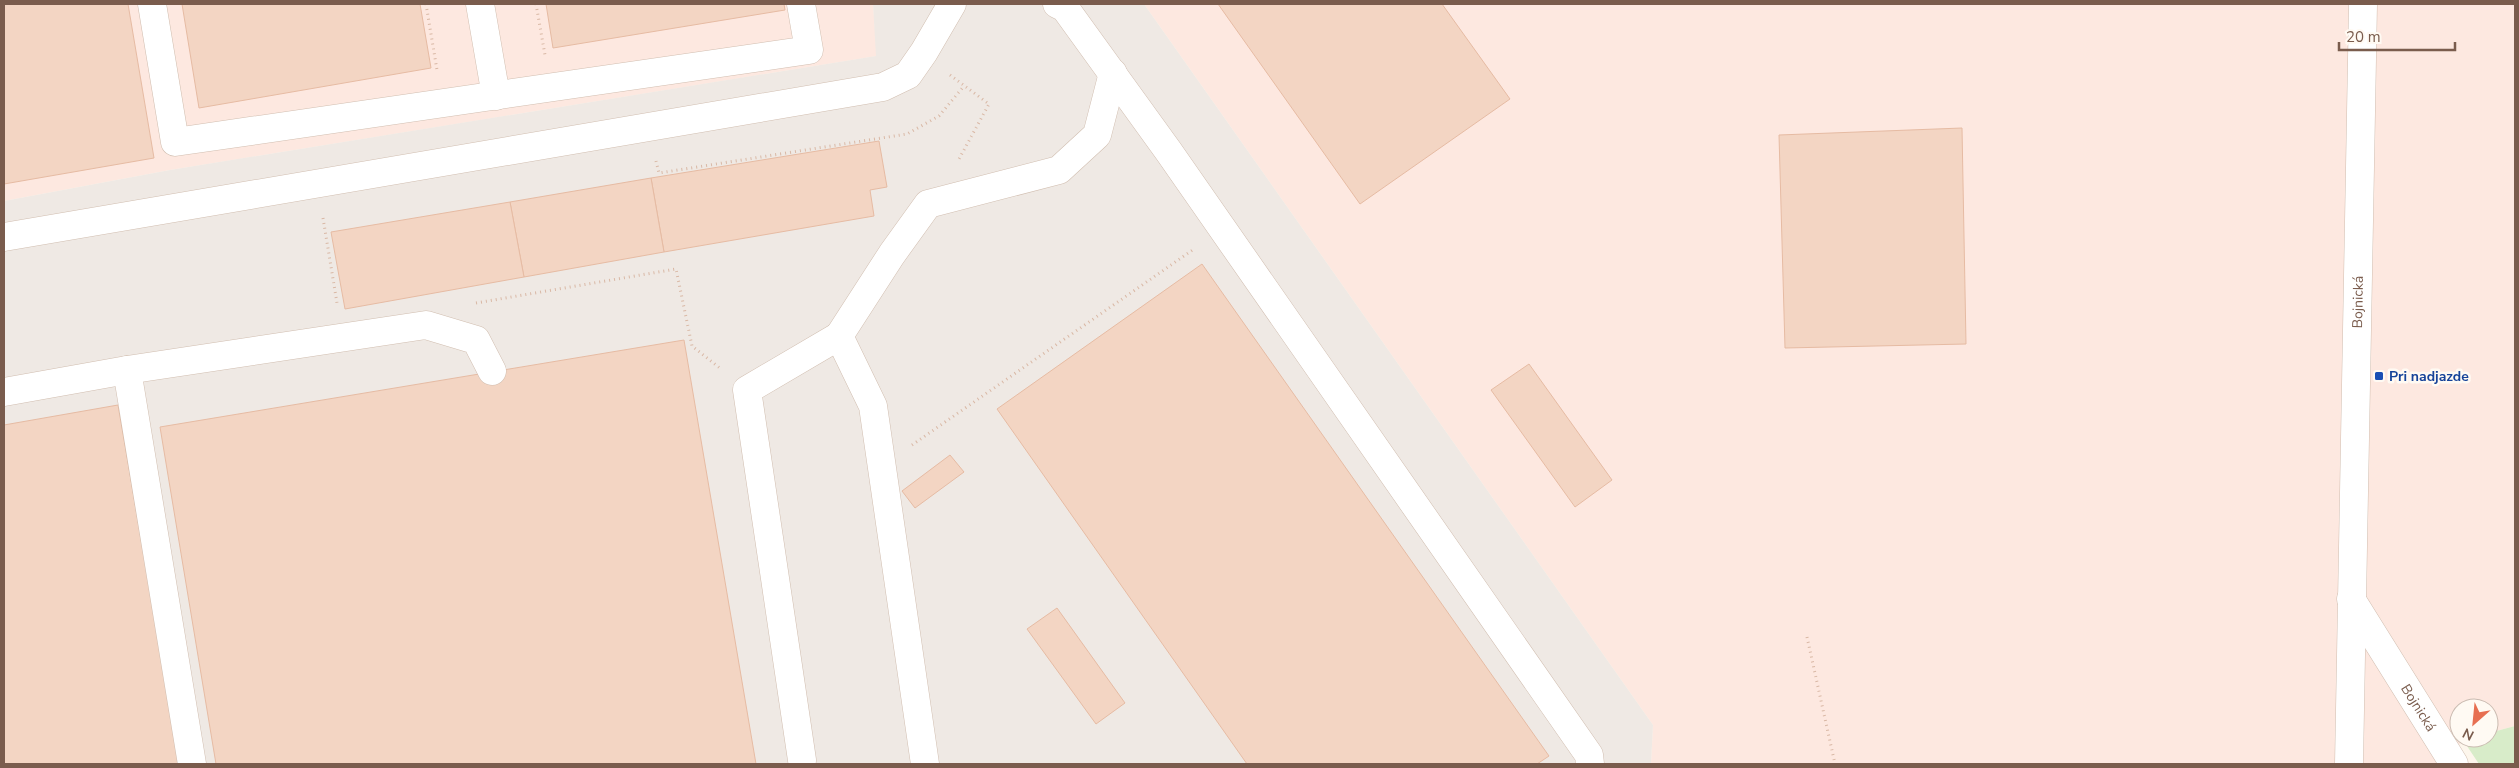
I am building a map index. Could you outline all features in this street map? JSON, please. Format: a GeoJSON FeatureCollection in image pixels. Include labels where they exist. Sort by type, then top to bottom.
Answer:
{"type":"FeatureCollection","features":[{"type":"Feature","properties":{"kind":"street"},"geometry":{"type":"LineString","coordinates":[[152,4],[175,142],[551,89],[809,50],[801,4]]}},
{"type":"Feature","properties":{"kind":"street"},"geometry":{"type":"LineString","coordinates":[[480,4],[496,96]]}},
{"type":"Feature","properties":{"kind":"street"},"geometry":{"type":"LineString","coordinates":[[4,237],[884,87],[908,74],[924,52],[952,4]]}},
{"type":"Feature","properties":{"kind":"street"},"geometry":{"type":"LineString","coordinates":[[1057,4],[1065,8],[1113,73],[1223,229],[1589,754],[1590,764]]}},
{"type":"Feature","properties":{"kind":"street","name":"Bojnická"},"geometry":{"type":"LineString","coordinates":[[2349,764],[2363,4]]}},
{"type":"Feature","properties":{"kind":"street"},"geometry":{"type":"LineString","coordinates":[[802,760],[747,390],[838,336],[892,254],[928,204],[1059,170],[1097,134],[1113,73]]}},
{"type":"Feature","properties":{"kind":"street"},"geometry":{"type":"LineString","coordinates":[[4,392],[127,370],[426,325],[476,340],[492,371]]}},
{"type":"Feature","properties":{"kind":"street"},"geometry":{"type":"LineString","coordinates":[[838,336],[873,406],[925,764]]}},
{"type":"Feature","properties":{"kind":"street"},"geometry":{"type":"LineString","coordinates":[[127,370],[192,764]]}},
{"type":"Feature","properties":{"kind":"street","name":"Bojnická"},"geometry":{"type":"LineString","coordinates":[[2351,599],[2454,764]]}},
{"type":"Feature","properties":{"kind":"path"},"geometry":{"type":"LineString","coordinates":[[536,4],[551,89]]}},
{"type":"Feature","properties":{"kind":"path"},"geometry":{"type":"LineString","coordinates":[[655,157],[659,173],[907,134],[939,116],[964,86]]}},
{"type":"Feature","properties":{"kind":"path"},"geometry":{"type":"LineString","coordinates":[[322,211],[338,305]]}},
{"type":"Feature","properties":{"kind":"path"},"geometry":{"type":"LineString","coordinates":[[881,467],[1223,229]]}},
{"type":"Feature","properties":{"kind":"path"},"geometry":{"type":"LineString","coordinates":[[473,304],[676,269],[692,346],[747,390]]}},
{"type":"Feature","properties":{"kind":"path"},"geometry":{"type":"LineString","coordinates":[[1807,637],[1834,764]]}},
{"type":"Feature","properties":{"kind":"shaded area"},"geometry":{"type":"Polygon","coordinates":[[[4,4],[873,4],[877,56],[170,170],[4,201],[4,4]]]}},
{"type":"Feature","properties":{"kind":"shaded area"},"geometry":{"type":"Polygon","coordinates":[[[873,4],[1144,4],[1653,725],[1651,764],[4,764],[4,201],[170,170],[876,56],[873,4]]]}},
{"type":"Feature","properties":{"kind":"shaded area"},"geometry":{"type":"Polygon","coordinates":[[[1144,4],[2515,4],[2515,726],[2499,730],[2499,698],[2449,698],[2449,748],[2457,748],[2444,764],[1651,764],[1653,725],[1144,4]]]}},
{"type":"Feature","properties":{"kind":"green space"},"geometry":{"type":"Polygon","coordinates":[[[2515,726],[2515,764],[2479,764],[2468,748],[2499,748],[2499,730],[2515,726]]]}},
{"type":"Feature","properties":{"kind":"building"},"geometry":{"type":"Polygon","coordinates":[[[4,4],[128,4],[154,158],[4,184],[4,4]]]}},
{"type":"Feature","properties":{"kind":"building"},"geometry":{"type":"Polygon","coordinates":[[[182,4],[420,4],[431,68],[199,108],[182,4]]]}},
{"type":"Feature","properties":{"kind":"building"},"geometry":{"type":"Polygon","coordinates":[[[546,4],[784,4],[785,10],[553,48],[546,4]]]}},
{"type":"Feature","properties":{"kind":"building"},"geometry":{"type":"Polygon","coordinates":[[[1218,4],[1442,4],[1510,99],[1360,204],[1218,4]]]}},
{"type":"Feature","properties":{"kind":"building"},"geometry":{"type":"Polygon","coordinates":[[[1962,128],[1966,344],[1785,348],[1779,135],[1962,128]]]}},
{"type":"Feature","properties":{"kind":"building"},"geometry":{"type":"Polygon","coordinates":[[[879,141],[887,187],[870,190],[874,216],[664,252],[651,178],[879,141]]]}},
{"type":"Feature","properties":{"kind":"building"},"geometry":{"type":"Polygon","coordinates":[[[651,178],[664,252],[524,277],[510,202],[651,178]]]}},
{"type":"Feature","properties":{"kind":"building"},"geometry":{"type":"Polygon","coordinates":[[[510,202],[524,277],[345,309],[331,232],[510,202]]]}},
{"type":"Feature","properties":{"kind":"building"},"geometry":{"type":"Polygon","coordinates":[[[1202,264],[1549,756],[1537,764],[1247,764],[997,409],[1202,264]]]}},
{"type":"Feature","properties":{"kind":"building"},"geometry":{"type":"Polygon","coordinates":[[[684,340],[756,764],[216,764],[160,427],[684,340]]]}},
{"type":"Feature","properties":{"kind":"building"},"geometry":{"type":"Polygon","coordinates":[[[1529,364],[1612,480],[1575,507],[1491,390],[1529,364]]]}},
{"type":"Feature","properties":{"kind":"building"},"geometry":{"type":"Polygon","coordinates":[[[118,405],[180,764],[4,764],[4,425],[118,405]]]}},
{"type":"Feature","properties":{"kind":"building"},"geometry":{"type":"Polygon","coordinates":[[[950,455],[964,472],[915,508],[902,491],[950,455]]]}},
{"type":"Feature","properties":{"kind":"building"},"geometry":{"type":"Polygon","coordinates":[[[1057,608],[1125,703],[1096,724],[1027,629],[1057,608]]]}},
{"type":"Feature","properties":{"kind":"place","name":"Pri nadjazde"},"geometry":{"type":"Point","coordinates":[2379,376]}}]}
